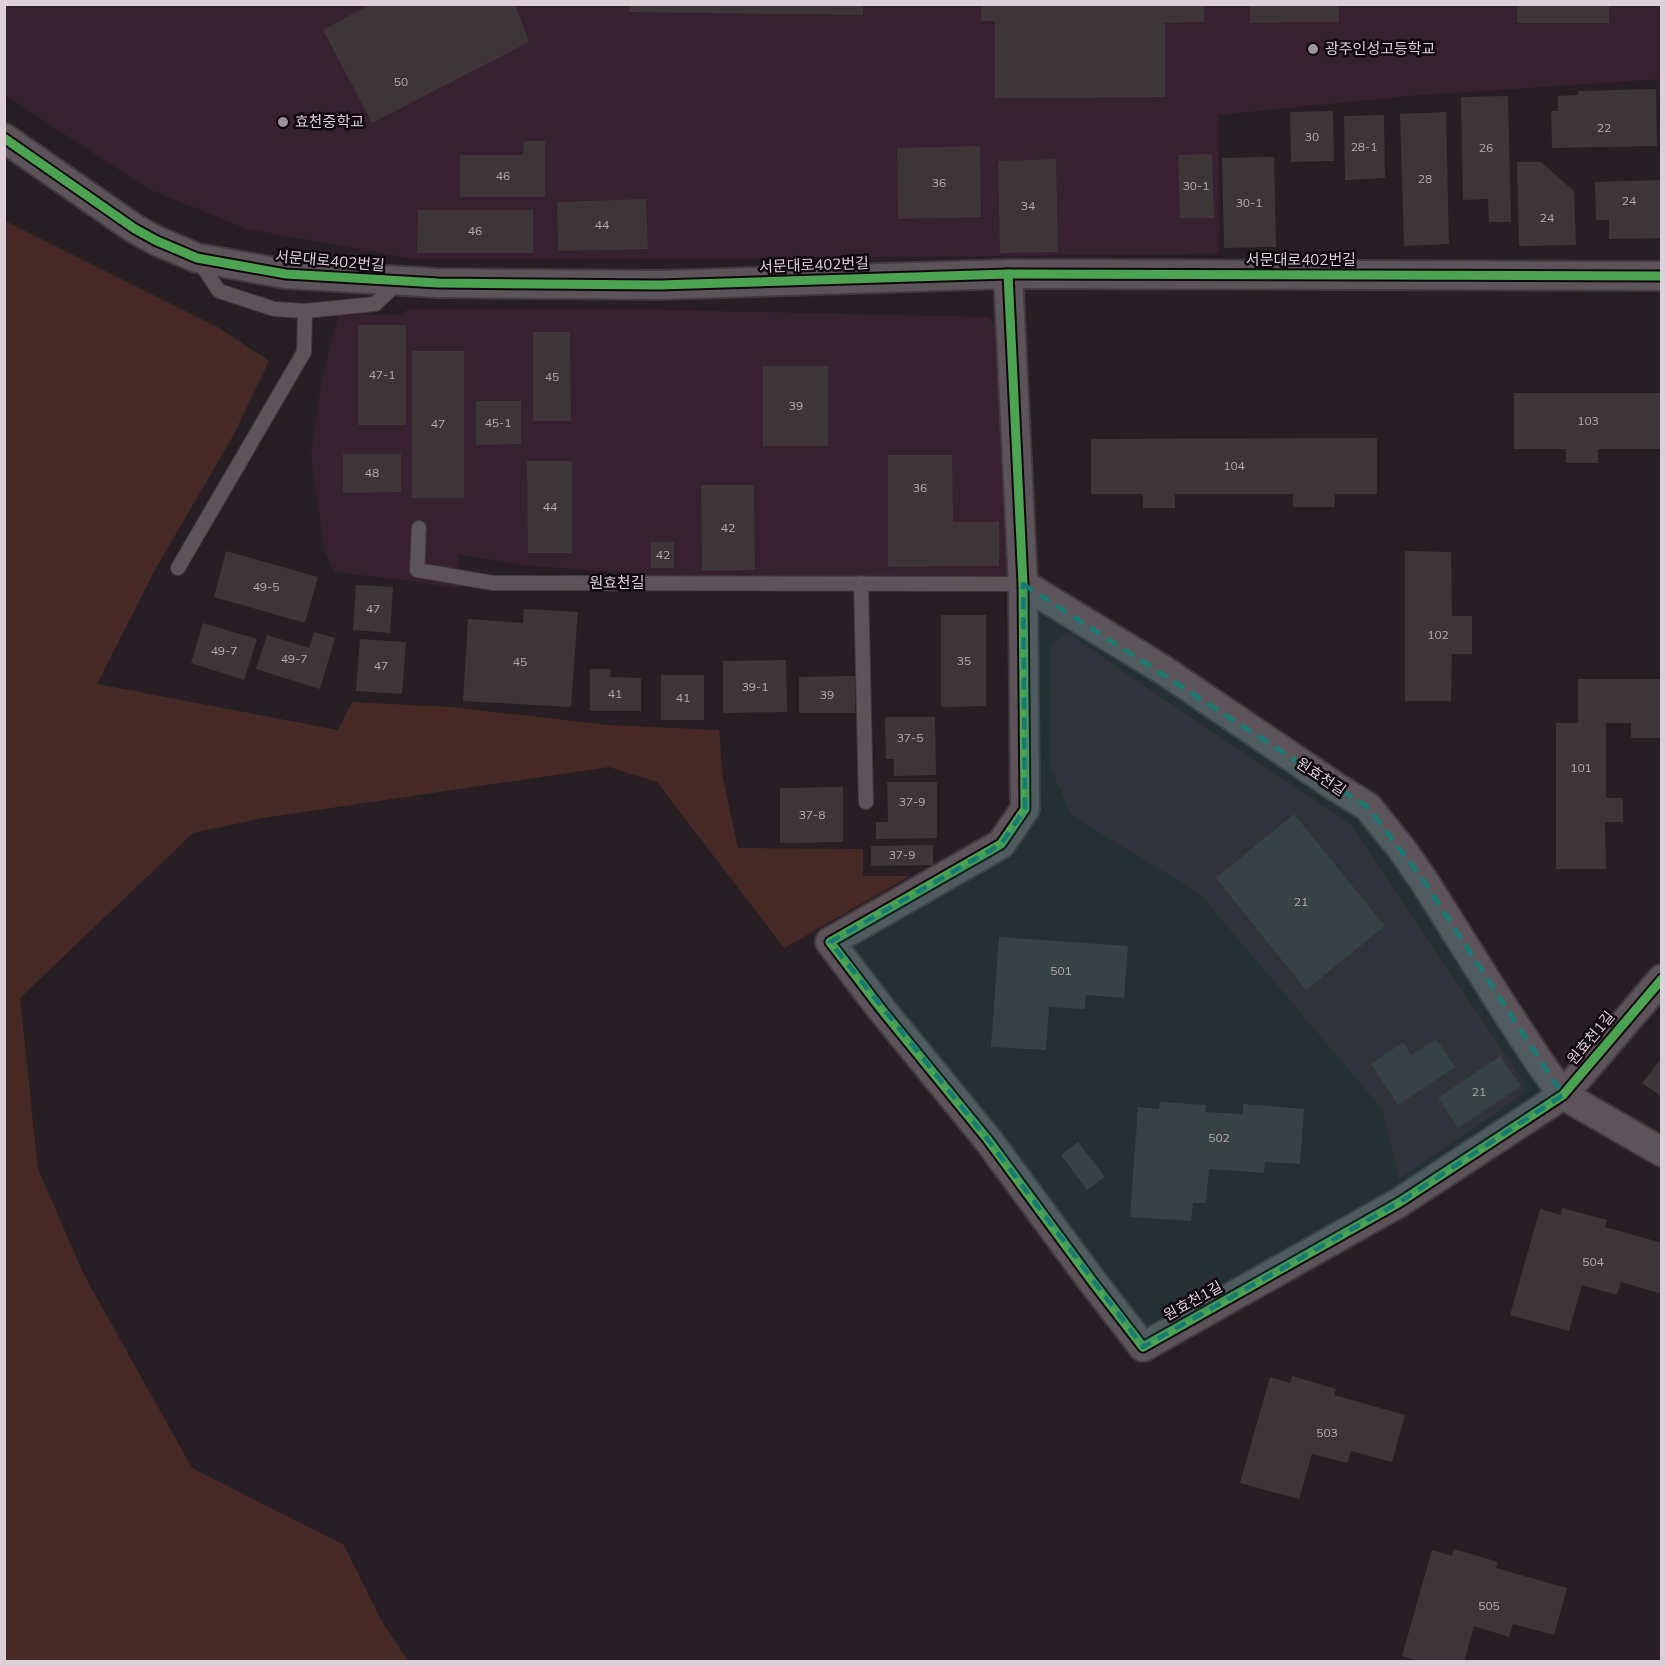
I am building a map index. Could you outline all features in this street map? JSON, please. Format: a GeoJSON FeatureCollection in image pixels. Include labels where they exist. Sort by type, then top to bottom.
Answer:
{"type":"FeatureCollection","features":[{"type":"Feature","properties":{"kind":"street","name":"서문대로402번길"},"geometry":{"type":"LineString","coordinates":[[4,138],[135,229],[157,240],[197,258],[286,274],[438,284],[660,285],[1008,274],[1662,276]]}},
{"type":"Feature","properties":{"kind":"street"},"geometry":{"type":"LineString","coordinates":[[1008,274],[1023,584]]}},
{"type":"Feature","properties":{"kind":"street","name":"원효천1길"},"geometry":{"type":"LineString","coordinates":[[1023,584],[1024,809],[1001,844],[830,942],[988,1140],[1143,1347],[1400,1202],[1563,1095],[1662,979]]}},
{"type":"Feature","properties":{"kind":"street","name":"원효천길"},"geometry":{"type":"LineString","coordinates":[[1023,584],[1165,671],[1368,807],[1424,881],[1533,1054],[1563,1095],[1662,1152]]}},
{"type":"Feature","properties":{"kind":"lane","name":"서문대로402번길"},"geometry":{"type":"LineString","coordinates":[[197,258],[219,291],[274,309],[305,311],[375,304],[400,281]]}},
{"type":"Feature","properties":{"kind":"lane"},"geometry":{"type":"LineString","coordinates":[[178,568],[304,352],[305,311]]}},
{"type":"Feature","properties":{"kind":"lane","name":"원효천길"},"geometry":{"type":"LineString","coordinates":[[418,528],[417,570],[493,583],[1023,584]]}},
{"type":"Feature","properties":{"kind":"lane"},"geometry":{"type":"LineString","coordinates":[[861,584],[866,802]]}},
{"type":"Feature","properties":{"kind":"highlighted area"},"geometry":{"type":"Polygon","coordinates":[[[1023,584],[1368,807],[1424,881],[1563,1095],[1400,1202],[1143,1347],[988,1140],[830,942],[1001,844],[1025,809],[1023,584]]]}},
{"type":"Feature","properties":{"kind":"shaded area"},"geometry":{"type":"Polygon","coordinates":[[[1661,4],[1662,79],[1409,96],[1218,115],[1219,254],[413,259],[247,229],[148,189],[5,95],[4,5],[1661,4]]]}},
{"type":"Feature","properties":{"kind":"shaded area"},"geometry":{"type":"Polygon","coordinates":[[[7,222],[219,328],[269,361],[233,436],[156,568],[97,684],[338,730],[352,702],[450,707],[608,725],[719,730],[723,779],[738,848],[863,849],[863,876],[910,876],[784,948],[657,782],[609,767],[263,818],[193,833],[20,998],[38,1169],[84,1275],[192,1468],[344,1545],[381,1620],[408,1661],[5,1661],[4,223],[7,222]]]}},
{"type":"Feature","properties":{"kind":"shaded area"},"geometry":{"type":"Polygon","coordinates":[[[620,309],[989,317],[998,331],[1014,570],[1005,577],[655,576],[524,565],[458,554],[457,589],[420,582],[334,572],[324,549],[311,454],[322,377],[339,315],[401,315],[407,310],[620,309]]]}},
{"type":"Feature","properties":{"kind":"shaded area"},"geometry":{"type":"Polygon","coordinates":[[[1068,632],[1352,826],[1523,1081],[1526,1092],[1399,1179],[1382,1109],[1200,894],[1071,815],[1050,766],[1050,655],[1053,642],[1068,632]]]}},
{"type":"Feature","properties":{"kind":"building"},"geometry":{"type":"Polygon","coordinates":[[[371,4],[515,4],[529,42],[372,123],[323,30],[371,4]]]}},
{"type":"Feature","properties":{"kind":"building"},"geometry":{"type":"Polygon","coordinates":[[[629,4],[863,4],[863,15],[629,12],[629,4]]]}},
{"type":"Feature","properties":{"kind":"building"},"geometry":{"type":"Polygon","coordinates":[[[981,4],[1204,4],[1204,22],[1165,23],[1165,97],[995,98],[995,21],[981,21],[981,4]]]}},
{"type":"Feature","properties":{"kind":"building"},"geometry":{"type":"Polygon","coordinates":[[[1250,4],[1339,4],[1339,22],[1250,23],[1250,4]]]}},
{"type":"Feature","properties":{"kind":"building"},"geometry":{"type":"Polygon","coordinates":[[[1517,4],[1609,4],[1609,23],[1517,23],[1517,4]]]}},
{"type":"Feature","properties":{"kind":"building"},"geometry":{"type":"Polygon","coordinates":[[[1656,89],[1657,146],[1552,148],[1551,111],[1558,111],[1558,96],[1578,95],[1579,91],[1656,89]]]}},
{"type":"Feature","properties":{"kind":"building"},"geometry":{"type":"Polygon","coordinates":[[[1508,96],[1511,222],[1489,222],[1488,199],[1463,200],[1461,97],[1508,96]]]}},
{"type":"Feature","properties":{"kind":"building"},"geometry":{"type":"Polygon","coordinates":[[[1333,111],[1334,161],[1291,162],[1290,112],[1333,111]]]}},
{"type":"Feature","properties":{"kind":"building"},"geometry":{"type":"Polygon","coordinates":[[[1446,112],[1449,244],[1404,246],[1400,114],[1446,112]]]}},
{"type":"Feature","properties":{"kind":"building"},"geometry":{"type":"Polygon","coordinates":[[[1384,115],[1385,178],[1345,180],[1344,116],[1384,115]]]}},
{"type":"Feature","properties":{"kind":"building"},"geometry":{"type":"Polygon","coordinates":[[[524,141],[545,141],[545,197],[460,197],[460,155],[523,155],[524,141]]]}},
{"type":"Feature","properties":{"kind":"building"},"geometry":{"type":"Polygon","coordinates":[[[980,146],[981,217],[898,219],[897,148],[980,146]]]}},
{"type":"Feature","properties":{"kind":"building"},"geometry":{"type":"Polygon","coordinates":[[[1212,154],[1214,218],[1180,218],[1178,155],[1212,154]]]}},
{"type":"Feature","properties":{"kind":"building"},"geometry":{"type":"Polygon","coordinates":[[[1274,157],[1276,247],[1224,248],[1222,158],[1274,157]]]}},
{"type":"Feature","properties":{"kind":"building"},"geometry":{"type":"Polygon","coordinates":[[[1056,159],[1058,252],[1000,253],[998,161],[1056,159]]]}},
{"type":"Feature","properties":{"kind":"building"},"geometry":{"type":"Polygon","coordinates":[[[1517,162],[1541,162],[1574,191],[1576,245],[1519,246],[1517,162]]]}},
{"type":"Feature","properties":{"kind":"building"},"geometry":{"type":"Polygon","coordinates":[[[1662,180],[1662,238],[1609,239],[1609,220],[1596,220],[1595,182],[1662,180]]]}},
{"type":"Feature","properties":{"kind":"building"},"geometry":{"type":"Polygon","coordinates":[[[646,199],[648,249],[558,251],[557,202],[646,199]]]}},
{"type":"Feature","properties":{"kind":"building"},"geometry":{"type":"Polygon","coordinates":[[[418,210],[533,210],[533,253],[417,253],[418,210]]]}},
{"type":"Feature","properties":{"kind":"building"},"geometry":{"type":"Polygon","coordinates":[[[358,325],[406,325],[406,425],[358,425],[358,325]]]}},
{"type":"Feature","properties":{"kind":"building"},"geometry":{"type":"Polygon","coordinates":[[[533,332],[570,332],[571,421],[533,421],[533,332]]]}},
{"type":"Feature","properties":{"kind":"building"},"geometry":{"type":"Polygon","coordinates":[[[412,351],[464,351],[464,498],[412,498],[412,351]]]}},
{"type":"Feature","properties":{"kind":"building"},"geometry":{"type":"Polygon","coordinates":[[[763,366],[828,366],[828,446],[763,446],[763,366]]]}},
{"type":"Feature","properties":{"kind":"building"},"geometry":{"type":"Polygon","coordinates":[[[1514,393],[1662,393],[1662,449],[1598,449],[1598,463],[1566,463],[1566,449],[1514,449],[1514,393]]]}},
{"type":"Feature","properties":{"kind":"building"},"geometry":{"type":"Polygon","coordinates":[[[476,401],[521,401],[521,444],[476,445],[476,401]]]}},
{"type":"Feature","properties":{"kind":"building"},"geometry":{"type":"Polygon","coordinates":[[[1377,438],[1377,494],[1335,494],[1334,507],[1293,507],[1293,494],[1175,494],[1175,508],[1143,508],[1143,494],[1091,494],[1091,439],[1377,438]]]}},
{"type":"Feature","properties":{"kind":"building"},"geometry":{"type":"Polygon","coordinates":[[[343,454],[401,454],[401,492],[343,493],[343,454]]]}},
{"type":"Feature","properties":{"kind":"building"},"geometry":{"type":"Polygon","coordinates":[[[888,455],[952,455],[953,522],[999,522],[999,566],[888,567],[888,455]]]}},
{"type":"Feature","properties":{"kind":"building"},"geometry":{"type":"Polygon","coordinates":[[[527,461],[572,461],[572,553],[528,553],[527,461]]]}},
{"type":"Feature","properties":{"kind":"building"},"geometry":{"type":"Polygon","coordinates":[[[701,485],[754,485],[755,570],[702,571],[701,485]]]}},
{"type":"Feature","properties":{"kind":"building"},"geometry":{"type":"Polygon","coordinates":[[[651,542],[674,542],[674,568],[651,568],[651,542]]]}},
{"type":"Feature","properties":{"kind":"building"},"geometry":{"type":"Polygon","coordinates":[[[226,551],[318,577],[305,623],[214,597],[226,551]]]}},
{"type":"Feature","properties":{"kind":"building"},"geometry":{"type":"Polygon","coordinates":[[[1405,551],[1451,552],[1452,616],[1472,616],[1472,654],[1452,654],[1451,701],[1405,701],[1405,551]]]}},
{"type":"Feature","properties":{"kind":"building"},"geometry":{"type":"Polygon","coordinates":[[[356,585],[393,587],[390,633],[353,630],[356,585]]]}},
{"type":"Feature","properties":{"kind":"building"},"geometry":{"type":"Polygon","coordinates":[[[524,609],[578,612],[571,707],[463,701],[468,619],[523,623],[524,609]]]}},
{"type":"Feature","properties":{"kind":"building"},"geometry":{"type":"Polygon","coordinates":[[[941,615],[986,615],[986,706],[941,707],[941,615]]]}},
{"type":"Feature","properties":{"kind":"building"},"geometry":{"type":"Polygon","coordinates":[[[203,623],[257,639],[244,680],[191,663],[203,623]]]}},
{"type":"Feature","properties":{"kind":"building"},"geometry":{"type":"Polygon","coordinates":[[[314,632],[335,638],[320,689],[256,669],[267,635],[309,648],[314,632]]]}},
{"type":"Feature","properties":{"kind":"building"},"geometry":{"type":"Polygon","coordinates":[[[360,639],[406,642],[402,694],[356,691],[360,639]]]}},
{"type":"Feature","properties":{"kind":"building"},"geometry":{"type":"Polygon","coordinates":[[[786,660],[787,712],[723,713],[723,661],[786,660]]]}},
{"type":"Feature","properties":{"kind":"building"},"geometry":{"type":"Polygon","coordinates":[[[590,669],[611,669],[610,677],[641,678],[641,711],[590,711],[590,669]]]}},
{"type":"Feature","properties":{"kind":"building"},"geometry":{"type":"Polygon","coordinates":[[[661,675],[704,675],[704,720],[661,720],[661,675]]]}},
{"type":"Feature","properties":{"kind":"building"},"geometry":{"type":"Polygon","coordinates":[[[855,676],[855,713],[799,713],[799,677],[855,676]]]}},
{"type":"Feature","properties":{"kind":"building"},"geometry":{"type":"Polygon","coordinates":[[[1578,679],[1662,679],[1662,738],[1631,738],[1631,723],[1606,723],[1606,798],[1623,798],[1623,822],[1605,822],[1606,869],[1556,869],[1556,723],[1578,723],[1578,679]]]}},
{"type":"Feature","properties":{"kind":"building"},"geometry":{"type":"Polygon","coordinates":[[[885,717],[935,717],[936,775],[894,776],[894,759],[886,759],[885,717]]]}},
{"type":"Feature","properties":{"kind":"building"},"geometry":{"type":"Polygon","coordinates":[[[887,782],[937,782],[937,838],[876,839],[876,822],[888,822],[887,782]]]}},
{"type":"Feature","properties":{"kind":"building"},"geometry":{"type":"Polygon","coordinates":[[[843,787],[843,842],[780,843],[780,788],[843,787]]]}},
{"type":"Feature","properties":{"kind":"building"},"geometry":{"type":"Polygon","coordinates":[[[1294,814],[1385,926],[1306,990],[1216,878],[1294,814]]]}},
{"type":"Feature","properties":{"kind":"building"},"geometry":{"type":"Polygon","coordinates":[[[933,845],[933,865],[871,866],[871,846],[933,845]]]}},
{"type":"Feature","properties":{"kind":"building"},"geometry":{"type":"Polygon","coordinates":[[[999,937],[1128,946],[1124,998],[1086,995],[1085,1009],[1049,1007],[1046,1050],[991,1047],[999,937]]]}},
{"type":"Feature","properties":{"kind":"building"},"geometry":{"type":"Polygon","coordinates":[[[1436,1039],[1455,1067],[1398,1105],[1371,1064],[1403,1042],[1411,1055],[1436,1039]]]}},
{"type":"Feature","properties":{"kind":"building"},"geometry":{"type":"Polygon","coordinates":[[[1500,1056],[1521,1086],[1458,1128],[1438,1098],[1500,1056]]]}},
{"type":"Feature","properties":{"kind":"building"},"geometry":{"type":"Polygon","coordinates":[[[1662,1058],[1662,1097],[1642,1083],[1662,1058]]]}},
{"type":"Feature","properties":{"kind":"building"},"geometry":{"type":"Polygon","coordinates":[[[1160,1102],[1206,1105],[1205,1112],[1243,1114],[1243,1104],[1304,1109],[1300,1164],[1265,1162],[1264,1173],[1209,1169],[1206,1203],[1193,1203],[1191,1221],[1130,1217],[1138,1107],[1159,1109],[1160,1102]]]}},
{"type":"Feature","properties":{"kind":"building"},"geometry":{"type":"Polygon","coordinates":[[[1078,1142],[1105,1177],[1087,1190],[1061,1155],[1078,1142]]]}},
{"type":"Feature","properties":{"kind":"building"},"geometry":{"type":"Polygon","coordinates":[[[1562,1208],[1607,1220],[1605,1227],[1662,1243],[1662,1294],[1621,1282],[1617,1295],[1582,1285],[1569,1331],[1510,1315],[1540,1209],[1561,1215],[1562,1208]]]}},
{"type":"Feature","properties":{"kind":"building"},"geometry":{"type":"Polygon","coordinates":[[[1292,1376],[1336,1389],[1334,1395],[1405,1415],[1392,1462],[1351,1451],[1347,1463],[1312,1454],[1299,1499],[1240,1483],[1270,1377],[1290,1383],[1292,1376]]]}},
{"type":"Feature","properties":{"kind":"building"},"geometry":{"type":"Polygon","coordinates":[[[1454,1549],[1498,1562],[1496,1568],[1567,1588],[1554,1635],[1513,1624],[1509,1637],[1474,1626],[1464,1662],[1421,1662],[1402,1656],[1432,1550],[1452,1556],[1454,1549]]]}},
{"type":"Feature","properties":{"kind":"cycle path"},"geometry":{"type":"LineString","coordinates":[[4,138],[135,229],[157,241],[197,258],[286,274],[438,283],[660,285],[1008,274],[1662,276]]}},
{"type":"Feature","properties":{"kind":"cycle path"},"geometry":{"type":"LineString","coordinates":[[1008,274],[1023,584],[1025,809],[1001,844],[830,942],[988,1140],[1143,1347],[1400,1202],[1563,1095],[1662,979]]}},
{"type":"Feature","properties":{"kind":"place","name":"광주인성고등학교"},"geometry":{"type":"Point","coordinates":[1313,49]}},
{"type":"Feature","properties":{"kind":"place","name":"효천중학교"},"geometry":{"type":"Point","coordinates":[283,122]}}]}
